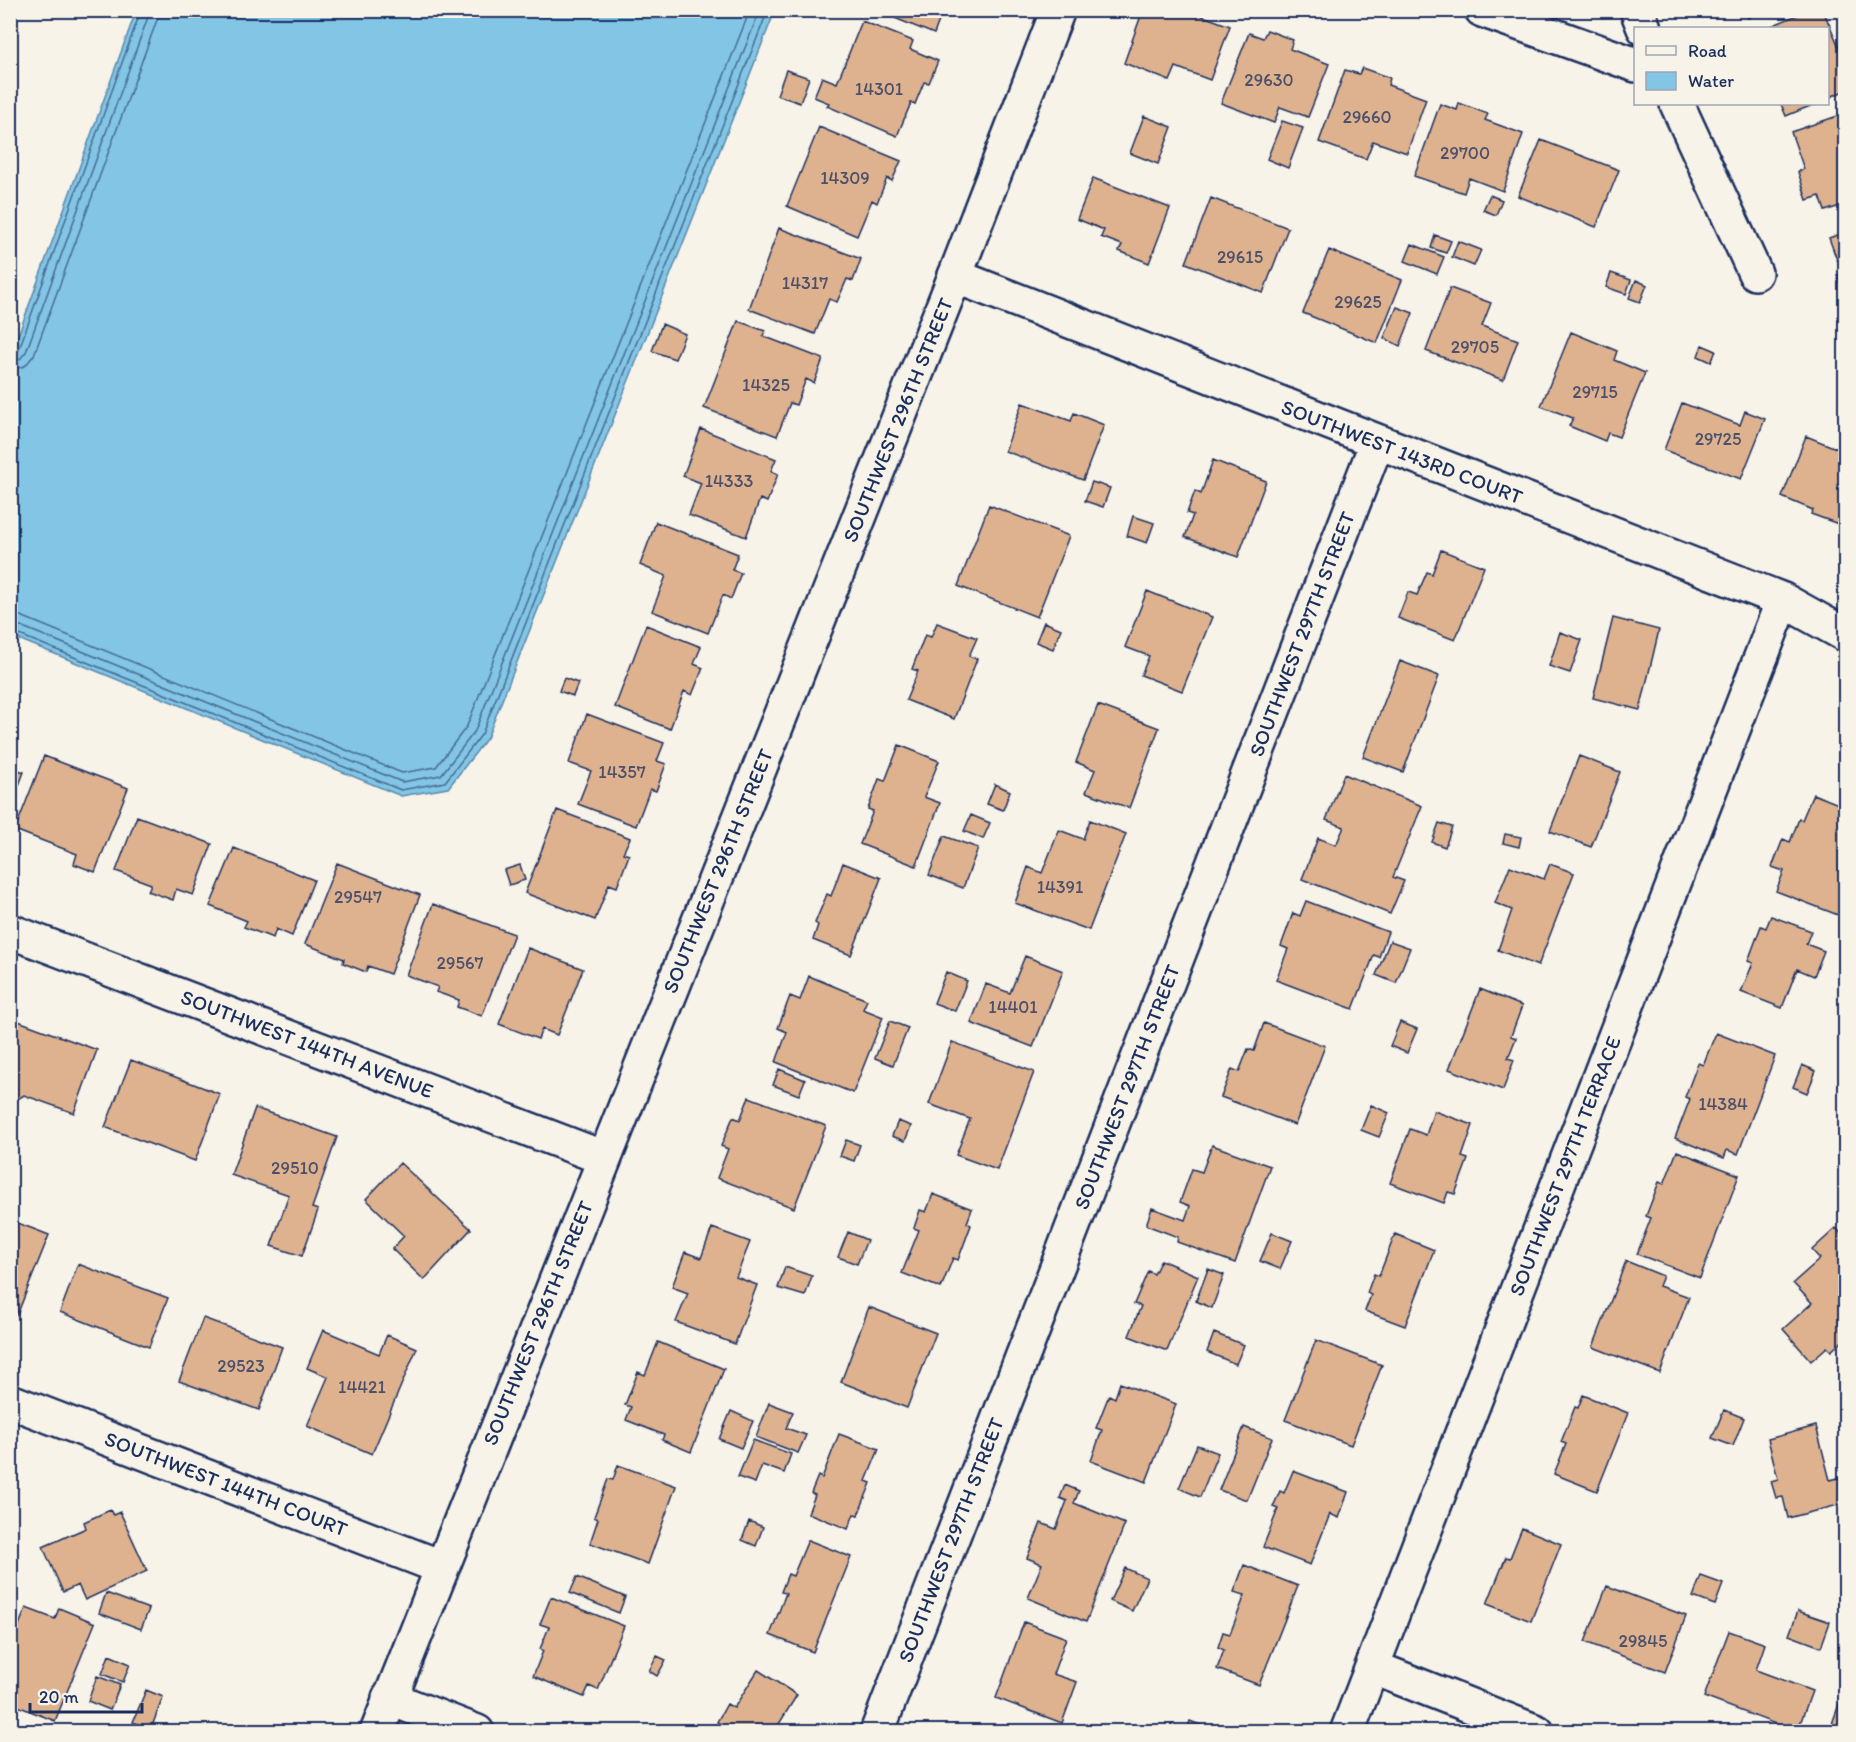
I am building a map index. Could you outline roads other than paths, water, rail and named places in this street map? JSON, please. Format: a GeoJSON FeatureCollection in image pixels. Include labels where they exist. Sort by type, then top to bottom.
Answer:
{"type":"FeatureCollection","features":[{"type":"Feature","properties":{"kind":"street","name":"SOUTHWEST 296TH STREET"},"geometry":{"type":"LineString","coordinates":[[377,1731],[955,276],[1058,10]]}},
{"type":"Feature","properties":{"kind":"street"},"geometry":{"type":"LineString","coordinates":[[1482,10],[1634,65]]}},
{"type":"Feature","properties":{"kind":"street"},"geometry":{"type":"LineString","coordinates":[[1637,10],[1644,27]]}},
{"type":"Feature","properties":{"kind":"street"},"geometry":{"type":"LineString","coordinates":[[1677,105],[1755,273]]}},
{"type":"Feature","properties":{"kind":"street","name":"SOUTHWEST 143RD COURT"},"geometry":{"type":"LineString","coordinates":[[955,276],[1783,600],[1845,635]]}},
{"type":"Feature","properties":{"kind":"street","name":"SOUTHWEST 297TH STREET"},"geometry":{"type":"LineString","coordinates":[[877,1731],[1377,442]]}},
{"type":"Feature","properties":{"kind":"street","name":"SOUTHWEST 297TH TERRACE"},"geometry":{"type":"LineString","coordinates":[[1347,1731],[1783,600]]}},
{"type":"Feature","properties":{"kind":"street","name":"SOUTHWEST 144TH AVENUE"},"geometry":{"type":"LineString","coordinates":[[10,931],[604,1158]]}},
{"type":"Feature","properties":{"kind":"street","name":"SOUTHWEST 144TH COURT"},"geometry":{"type":"LineString","coordinates":[[11,1402],[441,1567]]}},
{"type":"Feature","properties":{"kind":"street"},"geometry":{"type":"LineString","coordinates":[[1372,1667],[1537,1731]]}},
{"type":"Feature","properties":{"kind":"street"},"geometry":{"type":"LineString","coordinates":[[389,1698],[477,1731]]}},
{"type":"Feature","properties":{"kind":"water"},"geometry":{"type":"Polygon","coordinates":[[[136,11],[775,11],[487,738],[448,788],[401,796],[11,636],[11,355],[136,11]]]}}]}
